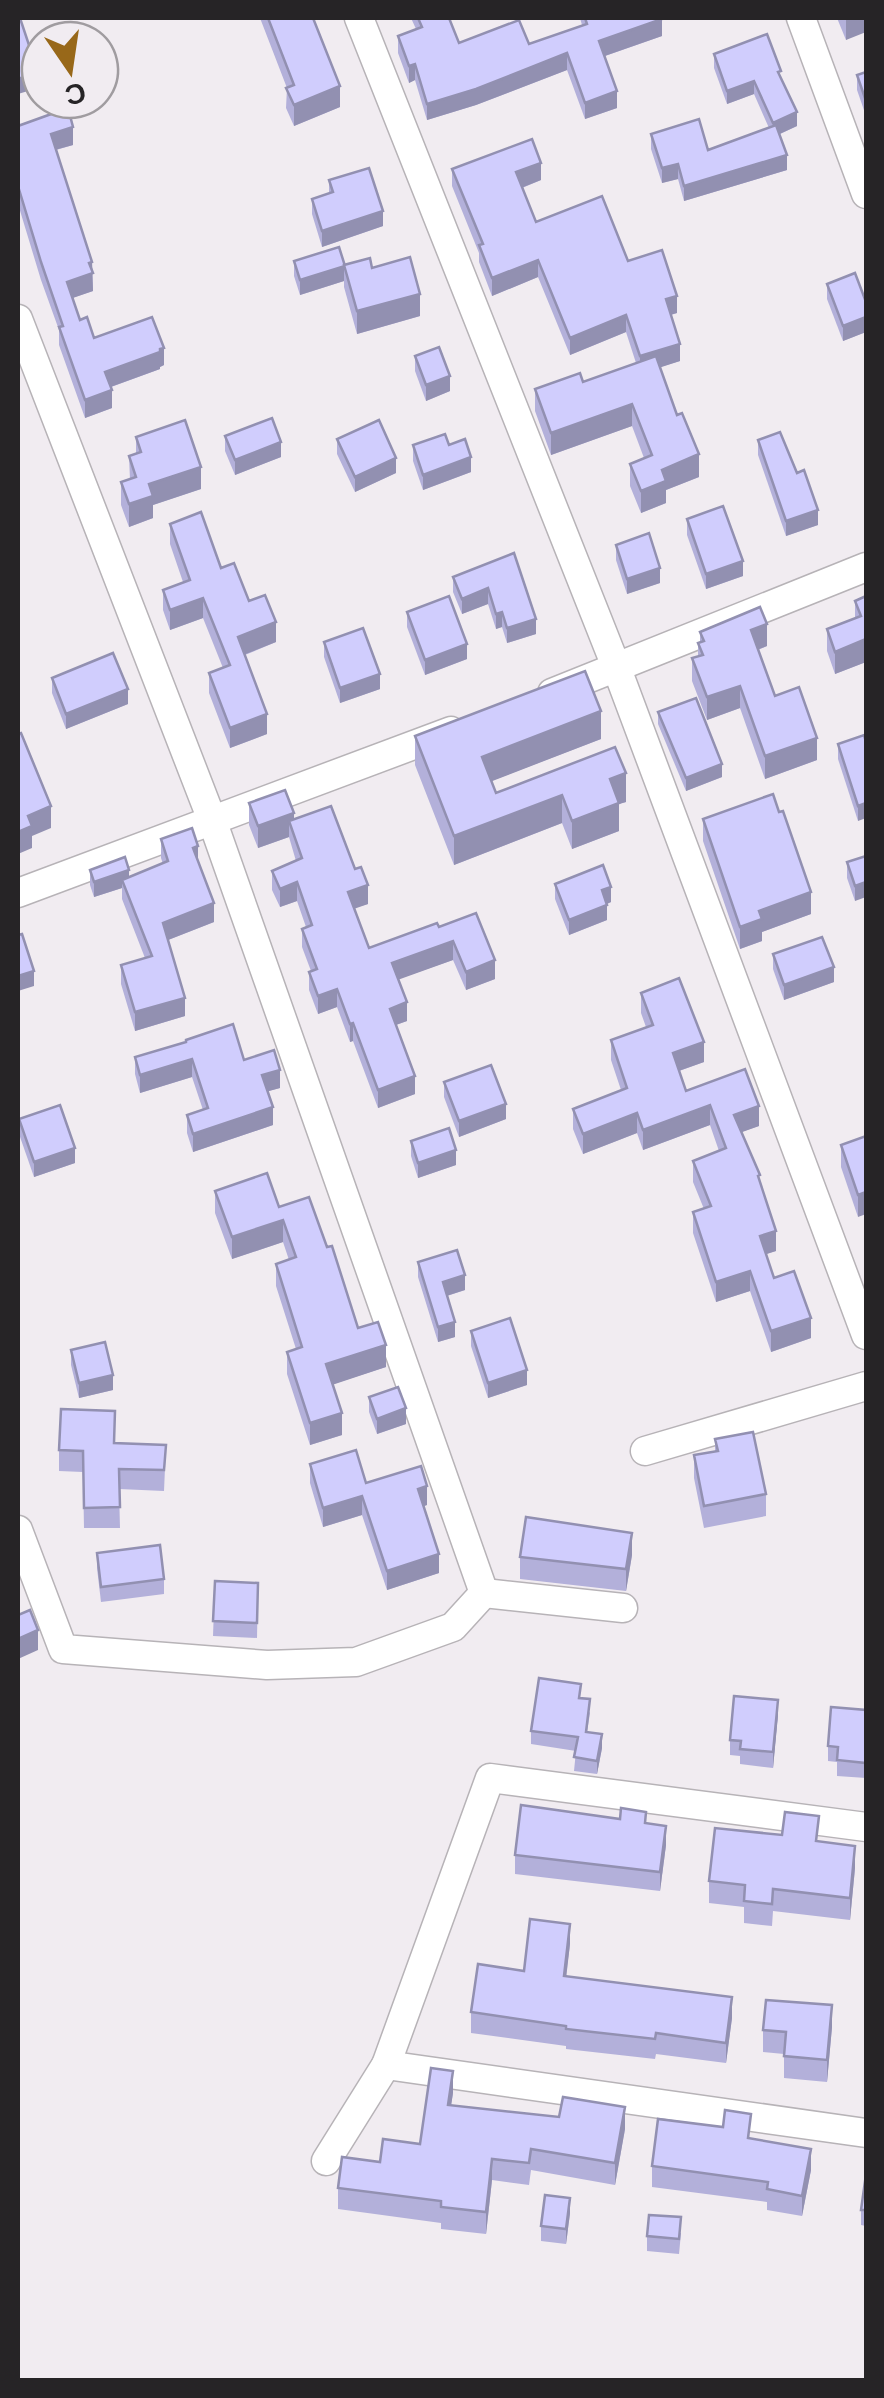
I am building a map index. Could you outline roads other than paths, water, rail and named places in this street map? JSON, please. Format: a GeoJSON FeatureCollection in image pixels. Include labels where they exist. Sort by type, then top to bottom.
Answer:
{"type":"FeatureCollection","features":[{"type":"Feature","properties":{"kind":"street"},"geometry":{"type":"LineString","coordinates":[[359,18],[617,669],[866,1335]]}},
{"type":"Feature","properties":{"kind":"street"},"geometry":{"type":"LineString","coordinates":[[801,18],[866,194]]}},
{"type":"Feature","properties":{"kind":"street"},"geometry":{"type":"LineString","coordinates":[[18,319],[212,820],[484,1593]]}},
{"type":"Feature","properties":{"kind":"street"},"geometry":{"type":"LineString","coordinates":[[525,703],[866,567]]}},
{"type":"Feature","properties":{"kind":"street"},"geometry":{"type":"LineString","coordinates":[[18,893],[470,724]]}},
{"type":"Feature","properties":{"kind":"street"},"geometry":{"type":"LineString","coordinates":[[645,1451],[866,1386]]}},
{"type":"Feature","properties":{"kind":"street"},"geometry":{"type":"LineString","coordinates":[[18,1530],[63,1649],[267,1665],[356,1662],[453,1627],[484,1593]]}},
{"type":"Feature","properties":{"kind":"street"},"geometry":{"type":"LineString","coordinates":[[484,1593],[623,1608]]}},
{"type":"Feature","properties":{"kind":"street"},"geometry":{"type":"LineString","coordinates":[[326,2160],[386,2065],[490,1778],[866,1827]]}},
{"type":"Feature","properties":{"kind":"street"},"geometry":{"type":"LineString","coordinates":[[386,2065],[866,2133]]}}]}
